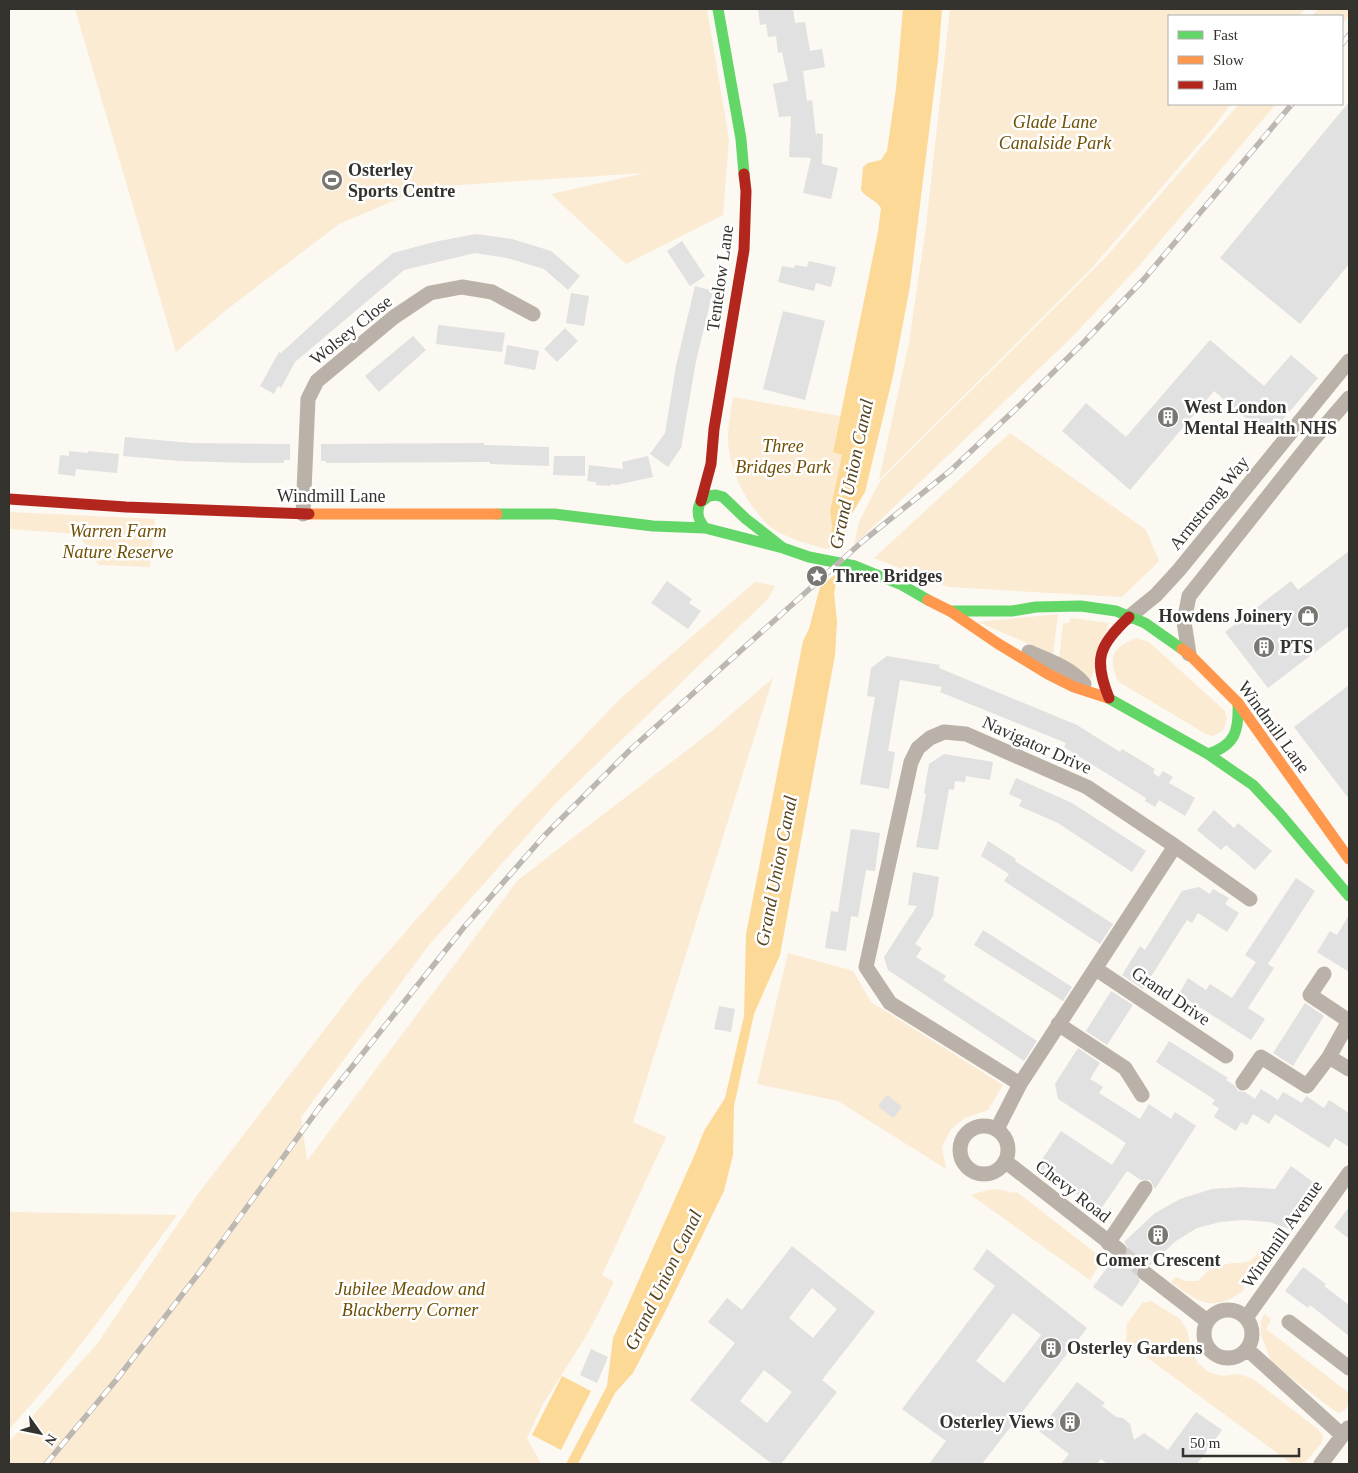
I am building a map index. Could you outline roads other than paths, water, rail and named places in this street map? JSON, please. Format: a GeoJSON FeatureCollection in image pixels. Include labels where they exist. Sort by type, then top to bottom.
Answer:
{"type":"FeatureCollection","features":[{"type":"Feature","properties":{"kind":"main road","name":"Tentelow Lane"},"geometry":{"type":"LineString","coordinates":[[691,510],[711,464],[714,429],[744,250],[746,191],[741,139],[718,9]]}},
{"type":"Feature","properties":{"kind":"main road","name":"Tentelow Lane"},"geometry":{"type":"LineString","coordinates":[[711,464],[726,500]]}},
{"type":"Feature","properties":{"kind":"main road"},"geometry":{"type":"LineString","coordinates":[[709,496],[726,500],[732,512],[730,520],[723,528],[710,529],[691,510],[709,496]]}},
{"type":"Feature","properties":{"kind":"main road","name":"Windmill Lane"},"geometry":{"type":"LineString","coordinates":[[9,499],[126,507],[304,514],[554,514],[653,526],[710,529],[783,548],[809,557],[855,566],[902,585],[950,611],[997,643]]}},
{"type":"Feature","properties":{"kind":"main road","name":"Windmill Lane"},"geometry":{"type":"LineString","coordinates":[[726,500],[751,524],[783,548]]}},
{"type":"Feature","properties":{"kind":"main road","name":"Windmill Lane"},"geometry":{"type":"LineString","coordinates":[[653,526],[691,510]]}},
{"type":"Feature","properties":{"kind":"main road","name":"Windmill Lane"},"geometry":{"type":"LineString","coordinates":[[950,611],[977,610],[998,612],[1036,607],[1081,606],[1108,609],[1145,623],[1189,654],[1238,703],[1349,859]]}},
{"type":"Feature","properties":{"kind":"main road"},"geometry":{"type":"LineString","coordinates":[[1109,698],[1103,684],[1100,662],[1102,649],[1111,634],[1129,617]]}},
{"type":"Feature","properties":{"kind":"main road"},"geometry":{"type":"LineString","coordinates":[[1090,692],[1109,698],[1208,754],[1253,785],[1349,896]]}},
{"type":"Feature","properties":{"kind":"main road"},"geometry":{"type":"LineString","coordinates":[[1208,754],[1220,751],[1228,746],[1234,737],[1239,721],[1238,703]]}},
{"type":"Feature","properties":{"kind":"street","name":"Wolsey Close"},"geometry":{"type":"LineString","coordinates":[[304,514],[308,399],[318,381],[394,316],[430,293],[462,286],[492,292],[533,314]]}},
{"type":"Feature","properties":{"kind":"street","name":"Armstrong Way"},"geometry":{"type":"LineString","coordinates":[[1129,617],[1156,595],[1179,570],[1349,361]]}},
{"type":"Feature","properties":{"kind":"street"},"geometry":{"type":"LineString","coordinates":[[1189,654],[1184,622],[1189,596],[1312,441],[1349,398]]}},
{"type":"Feature","properties":{"kind":"street"},"geometry":{"type":"LineString","coordinates":[[997,643],[1017,646],[1053,662],[1078,677],[1090,692]]}},
{"type":"Feature","properties":{"kind":"street","name":"Navigator Drive"},"geometry":{"type":"LineString","coordinates":[[1020,1084],[890,1003],[866,967],[910,762],[918,748],[930,738],[944,732],[966,734],[1087,787],[1176,846],[1250,899]]}},
{"type":"Feature","properties":{"kind":"street"},"geometry":{"type":"LineString","coordinates":[[997,1129],[1020,1084],[1176,846]]}},
{"type":"Feature","properties":{"kind":"street","name":"Grand Drive"},"geometry":{"type":"LineString","coordinates":[[1096,968],[1226,1056]]}},
{"type":"Feature","properties":{"kind":"street"},"geometry":{"type":"LineString","coordinates":[[1243,1083],[1261,1057],[1307,1086],[1330,1057],[1349,1020],[1310,995],[1324,974]]}},
{"type":"Feature","properties":{"kind":"street"},"geometry":{"type":"LineString","coordinates":[[1058,1024],[1125,1068],[1142,1095]]}},
{"type":"Feature","properties":{"kind":"street"},"geometry":{"type":"LineString","coordinates":[[1330,1057],[1349,1069]]}},
{"type":"Feature","properties":{"kind":"street"},"geometry":{"type":"LineString","coordinates":[[979,1126],[991,1126],[1004,1136],[1008,1144],[1005,1161],[997,1170],[985,1174],[978,1173],[970,1169],[962,1157],[962,1141],[968,1132],[979,1126]]}},
{"type":"Feature","properties":{"kind":"street","name":"Chevy Road"},"geometry":{"type":"LineString","coordinates":[[1005,1161],[1114,1247],[1145,1188]]}},
{"type":"Feature","properties":{"kind":"street","name":"Windmill Avenue"},"geometry":{"type":"LineString","coordinates":[[1246,1318],[1349,1173]]}},
{"type":"Feature","properties":{"kind":"street"},"geometry":{"type":"LineString","coordinates":[[1145,1273],[1207,1321]]}},
{"type":"Feature","properties":{"kind":"street"},"geometry":{"type":"LineString","coordinates":[[1223,1310],[1240,1313],[1251,1325],[1251,1342],[1247,1349],[1236,1357],[1228,1359],[1213,1354],[1203,1337],[1207,1321],[1215,1313],[1223,1310]]}},
{"type":"Feature","properties":{"kind":"street"},"geometry":{"type":"LineString","coordinates":[[1289,1322],[1349,1368]]}},
{"type":"Feature","properties":{"kind":"street"},"geometry":{"type":"LineString","coordinates":[[1247,1349],[1346,1431],[1321,1464]]}},
{"type":"Feature","properties":{"kind":"water","name":"Grand Union Canal"},"geometry":{"type":"Polygon","coordinates":[[[903,9],[942,9],[938,59],[910,286],[893,376],[865,492],[847,522],[834,594],[837,621],[835,655],[780,955],[754,1014],[734,1106],[733,1155],[724,1191],[633,1373],[615,1393],[578,1464],[566,1464],[607,1386],[613,1338],[704,1131],[725,1098],[744,1016],[746,934],[803,641],[809,629],[820,587],[832,527],[830,511],[842,455],[833,452],[878,232],[881,208],[861,190],[863,167],[868,163],[881,160],[887,151],[896,89],[903,9]]]}},
{"type":"Feature","properties":{"kind":"water"},"geometry":{"type":"Polygon","coordinates":[[[562,1376],[591,1391],[561,1450],[532,1435],[562,1376]]]}},
{"type":"Feature","properties":{"kind":"tunnel"},"geometry":{"type":"LineString","coordinates":[[1119,1250],[1145,1273]]}},
{"type":"Feature","properties":{"kind":"railway"},"geometry":{"type":"LineString","coordinates":[[1343,43],[1349,35]]}},
{"type":"Feature","properties":{"kind":"railway"},"geometry":{"type":"LineString","coordinates":[[46,1464],[117,1379],[202,1269],[319,1108],[465,926],[544,836],[630,750],[863,541],[950,471],[1020,405],[1144,279],[1291,105]]}},
{"type":"Feature","properties":{"kind":"place","name":"Osterley Sports Centre"},"geometry":{"type":"Point","coordinates":[332,180]}},
{"type":"Feature","properties":{"kind":"place","name":"West London Mental Health NHS"},"geometry":{"type":"Point","coordinates":[1168,417]}},
{"type":"Feature","properties":{"kind":"place","name":"Three Bridges"},"geometry":{"type":"Point","coordinates":[817,576]}},
{"type":"Feature","properties":{"kind":"place","name":"Howdens Joinery"},"geometry":{"type":"Point","coordinates":[1308,616]}},
{"type":"Feature","properties":{"kind":"place","name":"PTS"},"geometry":{"type":"Point","coordinates":[1264,647]}},
{"type":"Feature","properties":{"kind":"place","name":"Comer Crescent"},"geometry":{"type":"Point","coordinates":[1158,1235]}},
{"type":"Feature","properties":{"kind":"place","name":"Osterley Gardens"},"geometry":{"type":"Point","coordinates":[1051,1348]}},
{"type":"Feature","properties":{"kind":"place","name":"Osterley Views"},"geometry":{"type":"Point","coordinates":[1070,1422]}},
{"type":"Feature","properties":{"kind":"park label","name":"Glade Lane Canalside Park"},"geometry":{"type":"Point","coordinates":[1055,132]}},
{"type":"Feature","properties":{"kind":"park label","name":"Three Bridges Park"},"geometry":{"type":"Point","coordinates":[783,456]}},
{"type":"Feature","properties":{"kind":"park label","name":"Warren Farm Nature Reserve"},"geometry":{"type":"Point","coordinates":[118,541]}},
{"type":"Feature","properties":{"kind":"park label","name":"Jubilee Meadow and Blackberry Corner"},"geometry":{"type":"Point","coordinates":[410,1299]}}]}
